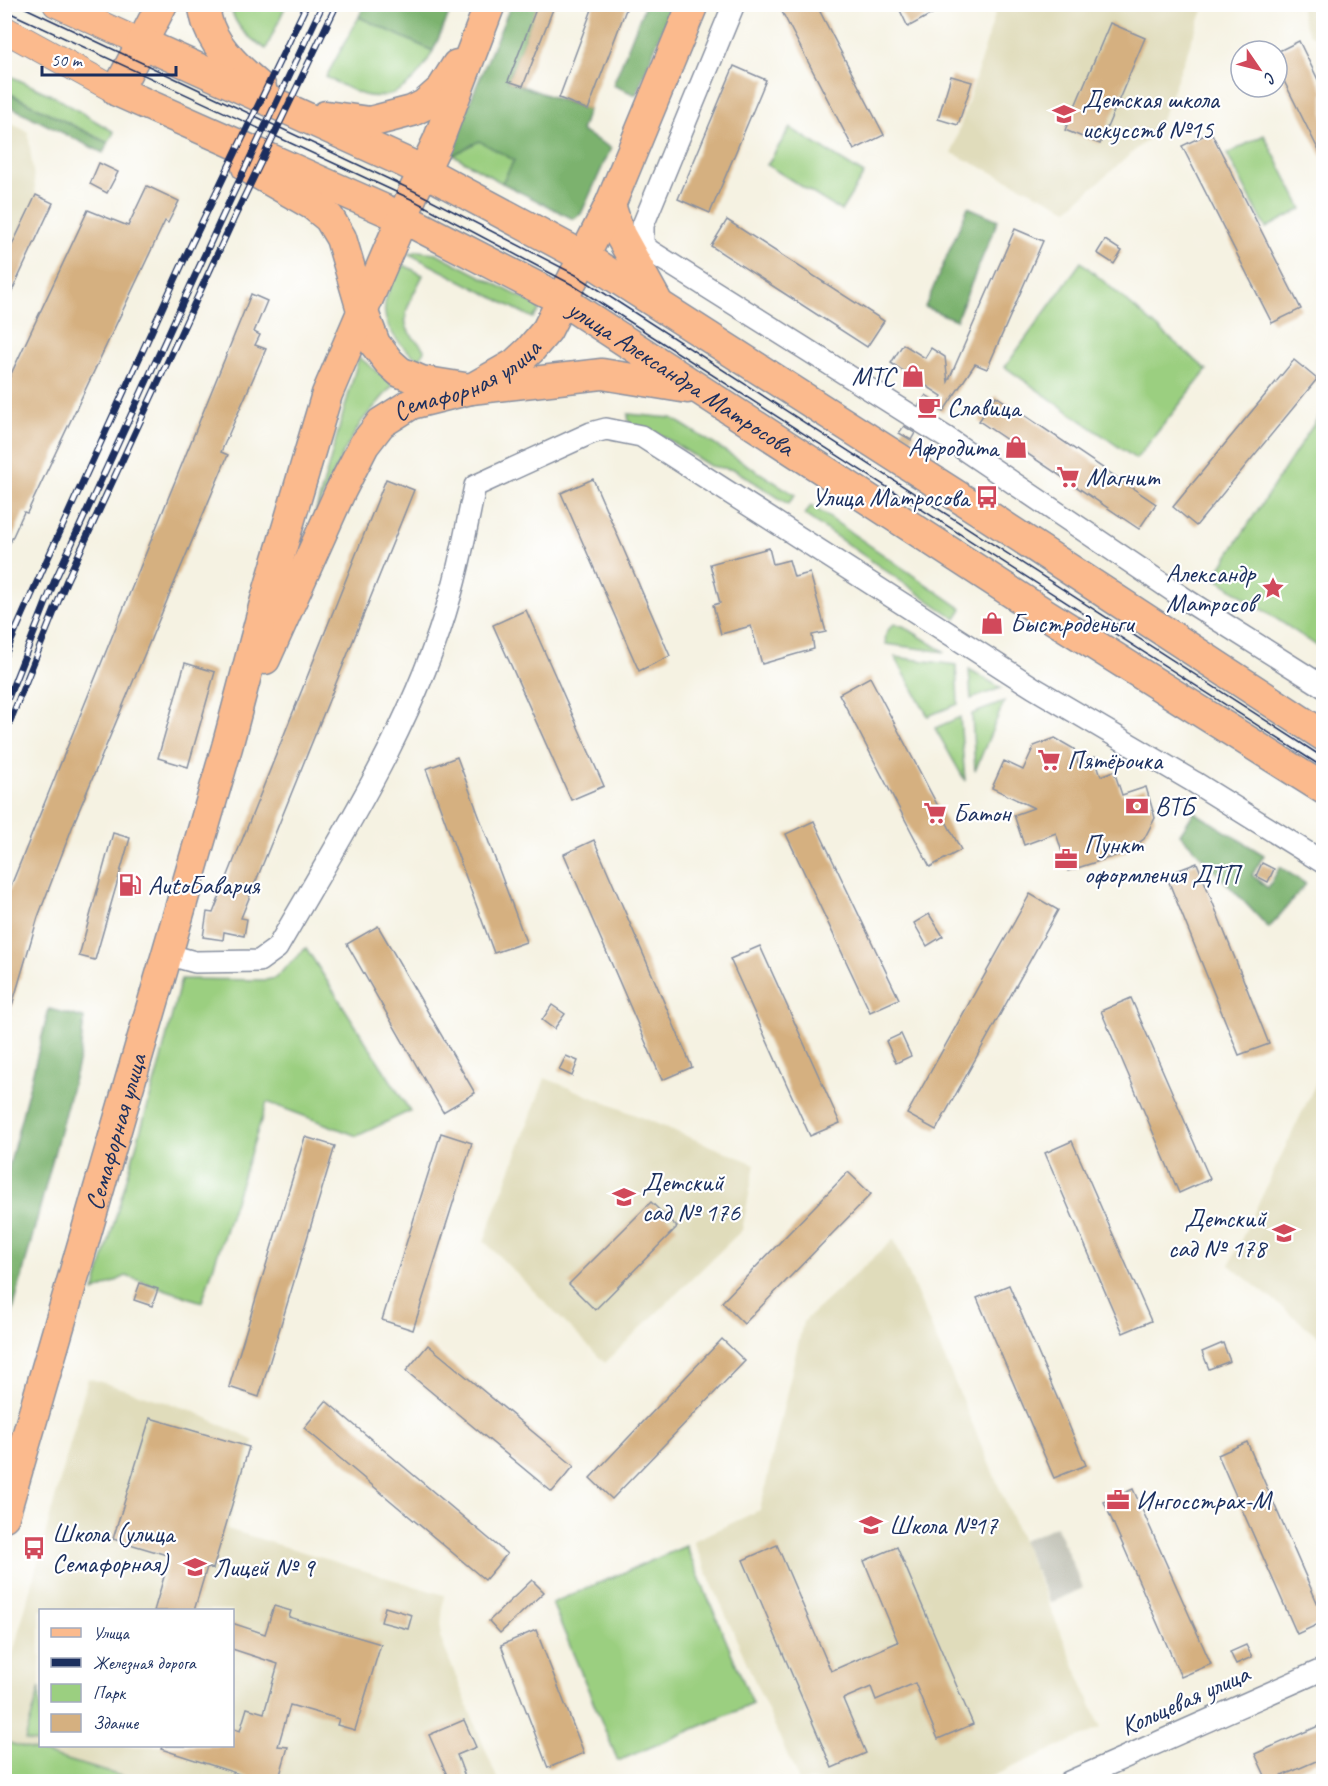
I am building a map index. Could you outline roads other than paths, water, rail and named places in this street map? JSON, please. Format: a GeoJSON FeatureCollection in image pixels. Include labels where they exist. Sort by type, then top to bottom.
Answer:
{"type":"FeatureCollection","features":[{"type":"Feature","properties":{"kind":"highway"},"geometry":{"type":"LineString","coordinates":[[117,91],[162,4]]}},
{"type":"Feature","properties":{"kind":"highway"},"geometry":{"type":"LineString","coordinates":[[203,4],[210,30],[223,49],[246,75],[281,105],[323,115],[370,122],[412,111],[424,105],[442,89],[487,13]]}},
{"type":"Feature","properties":{"kind":"highway","name":"Семафорная улица"},"geometry":{"type":"LineString","coordinates":[[227,747],[304,569],[364,445],[381,423],[411,404],[471,389],[515,364],[547,330],[610,205],[693,4]]}},
{"type":"Feature","properties":{"kind":"highway","name":"Семафорная улица"},"geometry":{"type":"LineString","coordinates":[[4,1516],[327,394],[424,171],[487,13]]}},
{"type":"Feature","properties":{"kind":"highway","name":"улица Александра Матросова"},"geometry":{"type":"LineString","coordinates":[[142,43],[424,171],[584,257],[1323,736]]}},
{"type":"Feature","properties":{"kind":"highway","name":"улица Александра Матросова"},"geometry":{"type":"LineString","coordinates":[[117,91],[403,218],[562,300],[1025,601],[1323,789]]}},
{"type":"Feature","properties":{"kind":"highway"},"geometry":{"type":"LineString","coordinates":[[146,104],[198,139],[313,206],[329,218],[341,238],[362,310],[375,344],[400,372],[421,381],[471,389],[602,374],[702,390]]}},
{"type":"Feature","properties":{"kind":"highway"},"geometry":{"type":"LineString","coordinates":[[610,205],[620,235],[657,303]]}},
{"type":"Feature","properties":{"kind":"main road","name":"улица Александра Матросова"},"geometry":{"type":"LineString","coordinates":[[56,4],[142,43]]}},
{"type":"Feature","properties":{"kind":"main road","name":"улица Александра Матросова"},"geometry":{"type":"LineString","coordinates":[[4,29],[117,91]]}},
{"type":"Feature","properties":{"kind":"street"},"geometry":{"type":"LineString","coordinates":[[734,4],[644,225],[643,244],[650,251],[947,438],[1188,601],[1323,687]]}},
{"type":"Feature","properties":{"kind":"street"},"geometry":{"type":"LineString","coordinates":[[166,954],[195,962],[259,961],[277,948],[365,795],[413,697],[450,597],[475,486],[591,433],[606,429],[641,436],[1034,688],[1194,782],[1323,863]]}},
{"type":"Feature","properties":{"kind":"street","name":"Кольцевая улица"},"geometry":{"type":"LineString","coordinates":[[1069,1782],[1323,1669]]}},
{"type":"Feature","properties":{"kind":"tram line"},"geometry":{"type":"LineString","coordinates":[[17,4],[414,191],[576,275],[1324,758]]}},
{"type":"Feature","properties":{"kind":"tram line"},"geometry":{"type":"LineString","coordinates":[[4,10],[411,199],[571,284],[1324,768]]}},
{"type":"Feature","properties":{"kind":"railway"},"geometry":{"type":"LineString","coordinates":[[4,657],[190,247],[307,4]]}},
{"type":"Feature","properties":{"kind":"railway"},"geometry":{"type":"LineString","coordinates":[[4,708],[55,580],[323,4]]}},
{"type":"Feature","properties":{"kind":"railway"},"geometry":{"type":"LineString","coordinates":[[4,736],[66,582],[234,218],[337,4]]}},
{"type":"Feature","properties":{"kind":"place","name":"Детская школа искусств №15"},"geometry":{"type":"Point","coordinates":[1064,114]}},
{"type":"Feature","properties":{"kind":"place","name":"МТС"},"geometry":{"type":"Point","coordinates":[913,376]}},
{"type":"Feature","properties":{"kind":"place","name":"Славица"},"geometry":{"type":"Point","coordinates":[929,407]}},
{"type":"Feature","properties":{"kind":"place","name":"Афродита"},"geometry":{"type":"Point","coordinates":[1016,447]}},
{"type":"Feature","properties":{"kind":"place","name":"Магнит"},"geometry":{"type":"Point","coordinates":[1068,477]}},
{"type":"Feature","properties":{"kind":"place","name":"Улица Матросова"},"geometry":{"type":"Point","coordinates":[987,497]}},
{"type":"Feature","properties":{"kind":"place","name":"Александр Матросов"},"geometry":{"type":"Point","coordinates":[1273,588]}},
{"type":"Feature","properties":{"kind":"place","name":"Быстроденьги"},"geometry":{"type":"Point","coordinates":[992,623]}},
{"type":"Feature","properties":{"kind":"place","name":"Пятёрочка"},"geometry":{"type":"Point","coordinates":[1049,760]}},
{"type":"Feature","properties":{"kind":"place","name":"ВТБ"},"geometry":{"type":"Point","coordinates":[1137,806]}},
{"type":"Feature","properties":{"kind":"place","name":"Батон"},"geometry":{"type":"Point","coordinates":[935,813]}},
{"type":"Feature","properties":{"kind":"place","name":"Пункт оформления ДТП"},"geometry":{"type":"Point","coordinates":[1066,859]}},
{"type":"Feature","properties":{"kind":"place","name":"AutoБавария"},"geometry":{"type":"Point","coordinates":[130,885]}},
{"type":"Feature","properties":{"kind":"place","name":"Детский сад № 176"},"geometry":{"type":"Point","coordinates":[624,1197]}},
{"type":"Feature","properties":{"kind":"place","name":"Детский сад № 178"},"geometry":{"type":"Point","coordinates":[1284,1233]}},
{"type":"Feature","properties":{"kind":"place","name":"Ингосстрах-М"},"geometry":{"type":"Point","coordinates":[1118,1500]}},
{"type":"Feature","properties":{"kind":"place","name":"Школа №17"},"geometry":{"type":"Point","coordinates":[871,1525]}},
{"type":"Feature","properties":{"kind":"place","name":"Школа (улица Семафорная)"},"geometry":{"type":"Point","coordinates":[34,1548]}},
{"type":"Feature","properties":{"kind":"place","name":"Лицей № 9"},"geometry":{"type":"Point","coordinates":[195,1567]}}]}
